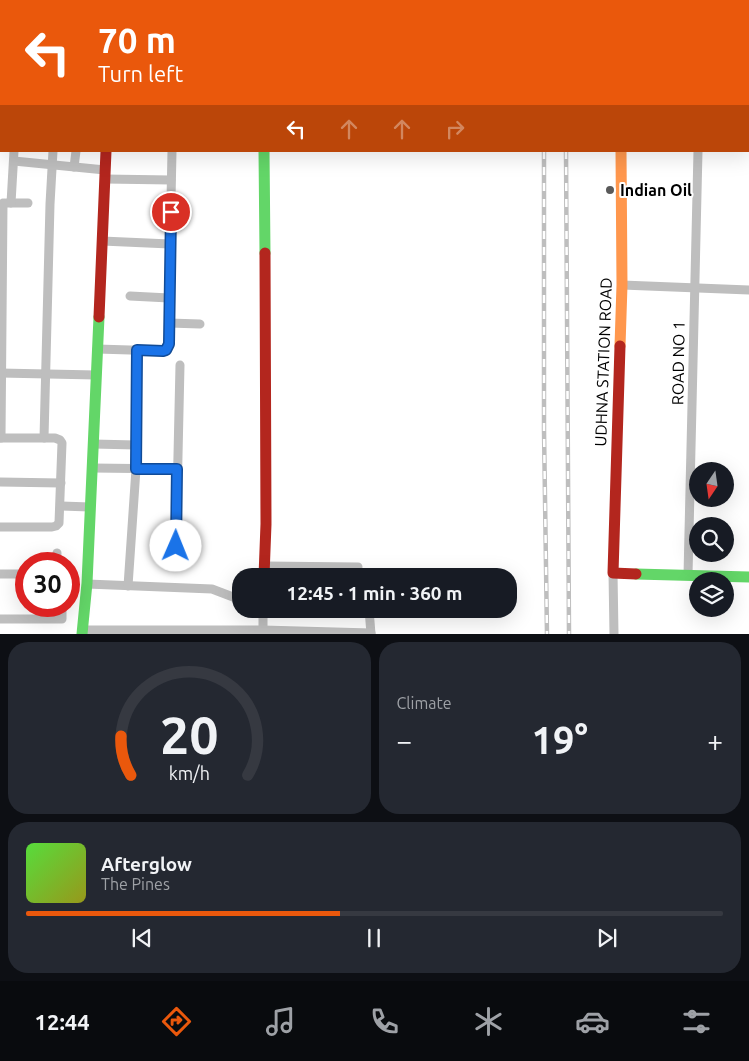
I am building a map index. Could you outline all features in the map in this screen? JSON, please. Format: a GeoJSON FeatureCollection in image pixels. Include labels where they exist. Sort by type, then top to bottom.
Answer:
{"type":"FeatureCollection","features":[{"type":"Feature","properties":{"kind":"street"},"geometry":{"type":"LineString","coordinates":[[44,438],[52,152]]}},
{"type":"Feature","properties":{"kind":"street"},"geometry":{"type":"LineString","coordinates":[[74,167],[76,152]]}},
{"type":"Feature","properties":{"kind":"street"},"geometry":{"type":"LineString","coordinates":[[106,152],[92,468],[82,632],[371,633],[370,618]]}},
{"type":"Feature","properties":{"kind":"street"},"geometry":{"type":"LineString","coordinates":[[97,349],[166,350],[169,344],[172,152]]}},
{"type":"Feature","properties":{"kind":"street"},"geometry":{"type":"LineString","coordinates":[[264,152],[266,524],[264,568]]}},
{"type":"Feature","properties":{"kind":"street","name":"UDHNA STATION ROAD"},"geometry":{"type":"LineString","coordinates":[[613,573],[622,285],[621,152]]}},
{"type":"Feature","properties":{"kind":"street","name":"ROAD NO 1"},"geometry":{"type":"LineString","coordinates":[[688,575],[698,152]]}},
{"type":"Feature","properties":{"kind":"street"},"geometry":{"type":"LineString","coordinates":[[0,527],[56,526],[60,519],[62,443],[60,440],[55,438],[0,438],[5,203],[14,156],[105,174],[171,180]]}},
{"type":"Feature","properties":{"kind":"street"},"geometry":{"type":"LineString","coordinates":[[5,203],[28,203]]}},
{"type":"Feature","properties":{"kind":"street"},"geometry":{"type":"LineString","coordinates":[[102,241],[170,244]]}},
{"type":"Feature","properties":{"kind":"street"},"geometry":{"type":"LineString","coordinates":[[622,285],[749,290]]}},
{"type":"Feature","properties":{"kind":"street"},"geometry":{"type":"LineString","coordinates":[[130,296],[169,298]]}},
{"type":"Feature","properties":{"kind":"street"},"geometry":{"type":"LineString","coordinates":[[169,323],[200,324]]}},
{"type":"Feature","properties":{"kind":"street"},"geometry":{"type":"LineString","coordinates":[[128,586],[136,469],[137,350]]}},
{"type":"Feature","properties":{"kind":"street"},"geometry":{"type":"LineString","coordinates":[[176,546],[180,365]]}},
{"type":"Feature","properties":{"kind":"street"},"geometry":{"type":"LineString","coordinates":[[1,373],[96,375]]}},
{"type":"Feature","properties":{"kind":"street"},"geometry":{"type":"LineString","coordinates":[[93,444],[136,445]]}},
{"type":"Feature","properties":{"kind":"street"},"geometry":{"type":"LineString","coordinates":[[92,468],[177,469]]}},
{"type":"Feature","properties":{"kind":"street"},"geometry":{"type":"LineString","coordinates":[[0,482],[61,483]]}},
{"type":"Feature","properties":{"kind":"street"},"geometry":{"type":"LineString","coordinates":[[60,506],[90,507]]}},
{"type":"Feature","properties":{"kind":"street"},"geometry":{"type":"LineString","coordinates":[[334,568],[358,567]]}},
{"type":"Feature","properties":{"kind":"street"},"geometry":{"type":"LineString","coordinates":[[614,634],[613,573],[749,577]]}},
{"type":"Feature","properties":{"kind":"street"},"geometry":{"type":"LineString","coordinates":[[0,574],[15,574]]}},
{"type":"Feature","properties":{"kind":"street"},"geometry":{"type":"LineString","coordinates":[[86,584],[212,589],[232,597]]}},
{"type":"Feature","properties":{"kind":"street"},"geometry":{"type":"LineString","coordinates":[[0,619],[62,619],[62,617]]}},
{"type":"Feature","properties":{"kind":"street"},"geometry":{"type":"LineString","coordinates":[[263,618],[263,632]]}},
{"type":"Feature","properties":{"kind":"railway"},"geometry":{"type":"LineString","coordinates":[[544,152],[544,430],[547,634]]}},
{"type":"Feature","properties":{"kind":"railway"},"geometry":{"type":"LineString","coordinates":[[566,152],[569,634]]}},
{"type":"Feature","properties":{"kind":"traffic: fast"},"geometry":{"type":"LineString","coordinates":[[264,152],[265,253]]}},
{"type":"Feature","properties":{"kind":"traffic: fast"},"geometry":{"type":"LineString","coordinates":[[82,634],[87,583],[99,317]]}},
{"type":"Feature","properties":{"kind":"traffic: fast"},"geometry":{"type":"LineString","coordinates":[[636,574],[749,577]]}},
{"type":"Feature","properties":{"kind":"traffic: slow"},"geometry":{"type":"LineString","coordinates":[[620,346],[622,285],[621,152]]}},
{"type":"Feature","properties":{"kind":"traffic: jam"},"geometry":{"type":"LineString","coordinates":[[99,317],[106,152]]}},
{"type":"Feature","properties":{"kind":"traffic: jam"},"geometry":{"type":"LineString","coordinates":[[264,568],[266,524],[265,253]]}},
{"type":"Feature","properties":{"kind":"traffic: jam"},"geometry":{"type":"LineString","coordinates":[[620,346],[613,573],[636,574]]}},
{"type":"Feature","properties":{"kind":"place","name":"Indian Oil"},"geometry":{"type":"Point","coordinates":[610,190]}},
{"type":"Feature","properties":{"kind":"route"},"geometry":{"type":"LineString","coordinates":[[171,212],[169,344],[168,348],[163,351],[137,350],[136,469],[177,469],[176,546]]}}]}
